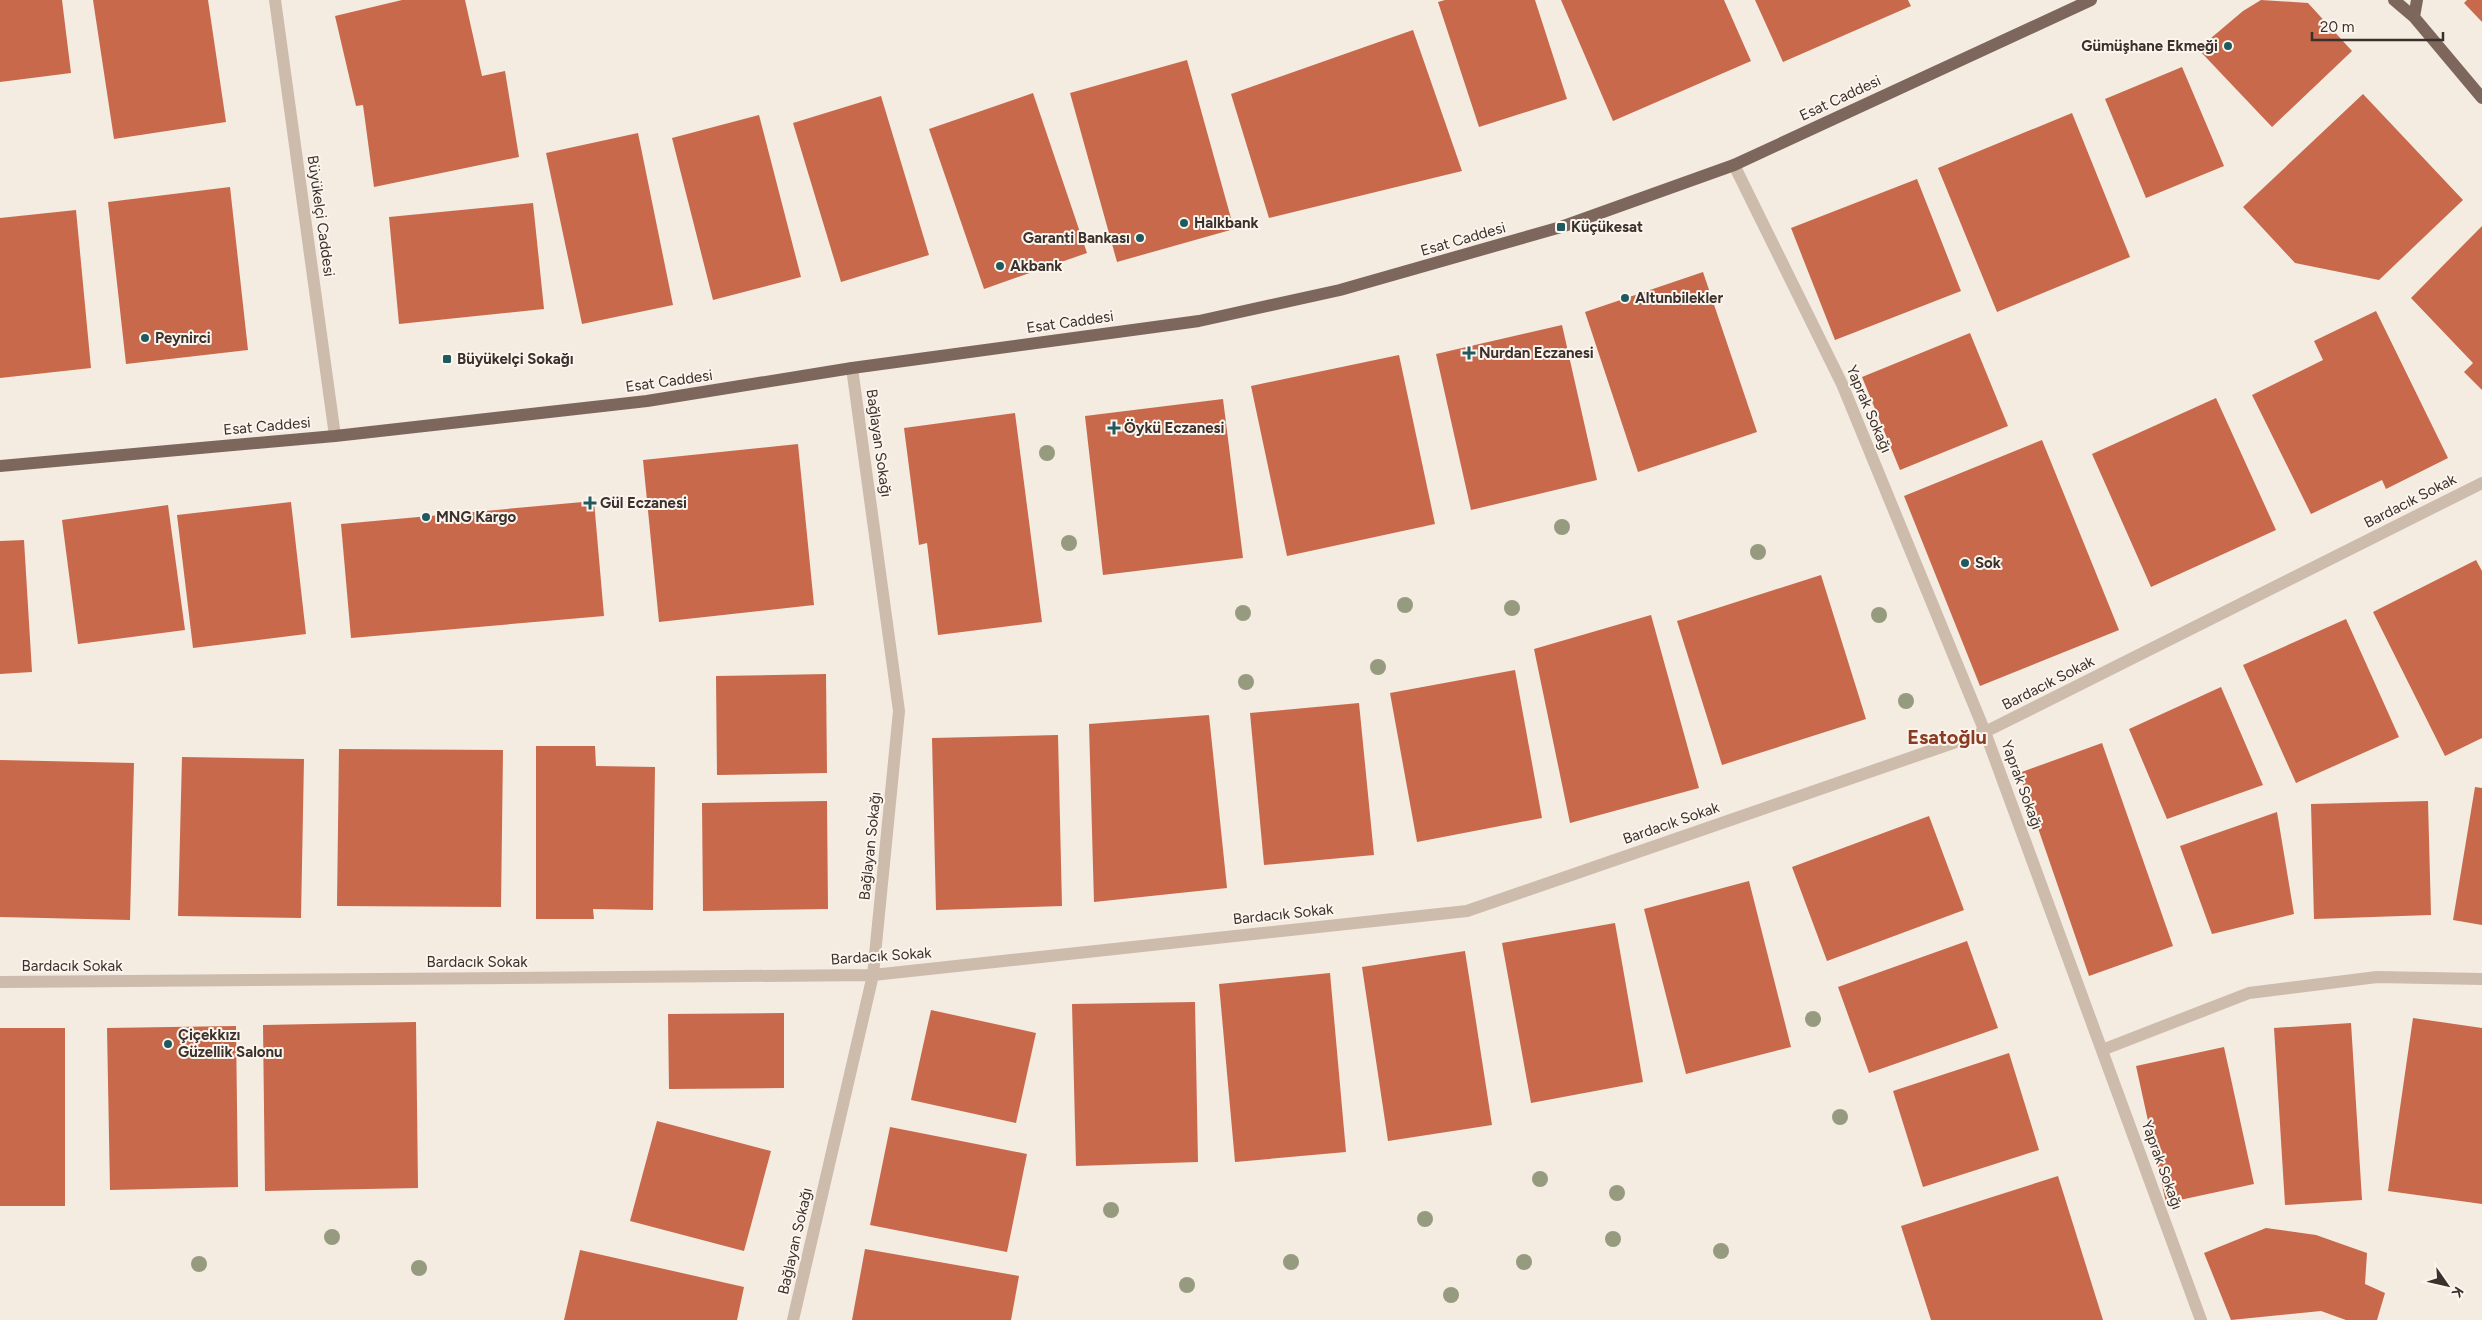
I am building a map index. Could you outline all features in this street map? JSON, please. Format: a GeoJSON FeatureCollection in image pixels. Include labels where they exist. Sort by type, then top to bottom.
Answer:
{"type":"FeatureCollection","features":[{"type":"Feature","properties":{"kind":"main road","name":"Esat Caddesi"},"geometry":{"type":"LineString","coordinates":[[0,466],[335,436],[646,402],[852,368],[1199,321],[1340,290],[1562,227],[1734,165],[2091,0]]}},
{"type":"Feature","properties":{"kind":"main road"},"geometry":{"type":"LineString","coordinates":[[2394,0],[2414,17],[2482,98]]}},
{"type":"Feature","properties":{"kind":"main road"},"geometry":{"type":"LineString","coordinates":[[2414,17],[2417,0]]}},
{"type":"Feature","properties":{"kind":"street","name":"Büyükelçi Caddesi"},"geometry":{"type":"LineString","coordinates":[[275,0],[335,436]]}},
{"type":"Feature","properties":{"kind":"street","name":"Yaprak Sokağı"},"geometry":{"type":"LineString","coordinates":[[1734,165],[1842,384],[1985,732],[2202,1320]]}},
{"type":"Feature","properties":{"kind":"street","name":"Bağlayan Sokağı"},"geometry":{"type":"LineString","coordinates":[[793,1320],[873,975],[899,710],[852,368]]}},
{"type":"Feature","properties":{"kind":"street","name":"Bardacık Sokak"},"geometry":{"type":"LineString","coordinates":[[0,982],[873,975],[1467,911],[1985,732],[2482,483]]}},
{"type":"Feature","properties":{"kind":"street"},"geometry":{"type":"LineString","coordinates":[[2102,1050],[2249,993],[2376,977],[2482,979]]}},
{"type":"Feature","properties":{"kind":"building"},"geometry":{"type":"Polygon","coordinates":[[[0,0],[62,0],[71,73],[0,82],[0,0]]]}},
{"type":"Feature","properties":{"kind":"building"},"geometry":{"type":"Polygon","coordinates":[[[93,0],[208,0],[226,122],[114,139],[93,0]]]}},
{"type":"Feature","properties":{"kind":"building"},"geometry":{"type":"Polygon","coordinates":[[[402,0],[465,0],[482,76],[505,71],[519,157],[374,187],[363,105],[356,106],[335,16],[402,0]]]}},
{"type":"Feature","properties":{"kind":"building"},"geometry":{"type":"Polygon","coordinates":[[[1445,0],[1535,0],[1567,99],[1479,127],[1438,2],[1445,0]]]}},
{"type":"Feature","properties":{"kind":"building"},"geometry":{"type":"Polygon","coordinates":[[[1561,0],[1724,0],[1751,61],[1613,121],[1561,0]]]}},
{"type":"Feature","properties":{"kind":"building"},"geometry":{"type":"Polygon","coordinates":[[[1755,0],[1908,0],[1911,6],[1783,62],[1755,0]]]}},
{"type":"Feature","properties":{"kind":"building"},"geometry":{"type":"Polygon","coordinates":[[[2261,0],[2308,3],[2352,51],[2272,127],[2198,49],[2243,11],[2261,0]]]}},
{"type":"Feature","properties":{"kind":"building"},"geometry":{"type":"Polygon","coordinates":[[[2467,0],[2482,0],[2482,22],[2464,3],[2467,0]]]}},
{"type":"Feature","properties":{"kind":"building"},"geometry":{"type":"Polygon","coordinates":[[[1413,30],[1462,171],[1269,218],[1231,94],[1413,30]]]}},
{"type":"Feature","properties":{"kind":"building"},"geometry":{"type":"Polygon","coordinates":[[[1187,60],[1234,229],[1117,262],[1070,93],[1187,60]]]}},
{"type":"Feature","properties":{"kind":"building"},"geometry":{"type":"Polygon","coordinates":[[[2182,67],[2224,166],[2146,198],[2105,99],[2182,67]]]}},
{"type":"Feature","properties":{"kind":"building"},"geometry":{"type":"Polygon","coordinates":[[[1033,93],[1087,253],[984,289],[929,129],[1033,93]]]}},
{"type":"Feature","properties":{"kind":"building"},"geometry":{"type":"Polygon","coordinates":[[[2363,94],[2463,200],[2379,280],[2295,263],[2243,207],[2363,94]]]}},
{"type":"Feature","properties":{"kind":"building"},"geometry":{"type":"Polygon","coordinates":[[[881,96],[929,255],[841,282],[793,123],[881,96]]]}},
{"type":"Feature","properties":{"kind":"building"},"geometry":{"type":"Polygon","coordinates":[[[2072,113],[2130,257],[1997,312],[1938,168],[2072,113]]]}},
{"type":"Feature","properties":{"kind":"building"},"geometry":{"type":"Polygon","coordinates":[[[759,115],[801,277],[713,300],[672,138],[759,115]]]}},
{"type":"Feature","properties":{"kind":"building"},"geometry":{"type":"Polygon","coordinates":[[[638,133],[673,305],[582,324],[546,153],[638,133]]]}},
{"type":"Feature","properties":{"kind":"building"},"geometry":{"type":"Polygon","coordinates":[[[1917,179],[1961,291],[1835,340],[1791,228],[1917,179]]]}},
{"type":"Feature","properties":{"kind":"building"},"geometry":{"type":"Polygon","coordinates":[[[230,187],[248,350],[126,364],[108,202],[230,187]]]}},
{"type":"Feature","properties":{"kind":"building"},"geometry":{"type":"Polygon","coordinates":[[[533,203],[544,309],[399,324],[389,217],[533,203]]]}},
{"type":"Feature","properties":{"kind":"building"},"geometry":{"type":"Polygon","coordinates":[[[76,210],[91,368],[0,378],[0,218],[76,210]]]}},
{"type":"Feature","properties":{"kind":"building"},"geometry":{"type":"Polygon","coordinates":[[[2482,226],[2482,390],[2464,372],[2473,363],[2411,298],[2482,226]]]}},
{"type":"Feature","properties":{"kind":"building"},"geometry":{"type":"Polygon","coordinates":[[[1703,272],[1757,432],[1638,472],[1585,312],[1703,272]]]}},
{"type":"Feature","properties":{"kind":"building"},"geometry":{"type":"Polygon","coordinates":[[[2376,311],[2448,458],[2386,489],[2382,480],[2311,514],[2252,395],[2323,360],[2314,341],[2376,311]]]}},
{"type":"Feature","properties":{"kind":"building"},"geometry":{"type":"Polygon","coordinates":[[[1562,325],[1597,480],[1471,510],[1436,354],[1562,325]]]}},
{"type":"Feature","properties":{"kind":"building"},"geometry":{"type":"Polygon","coordinates":[[[1970,333],[2008,426],[1900,470],[1862,377],[1970,333]]]}},
{"type":"Feature","properties":{"kind":"building"},"geometry":{"type":"Polygon","coordinates":[[[1399,355],[1435,524],[1287,556],[1251,386],[1399,355]]]}},
{"type":"Feature","properties":{"kind":"building"},"geometry":{"type":"Polygon","coordinates":[[[2216,398],[2276,530],[2151,587],[2092,454],[2216,398]]]}},
{"type":"Feature","properties":{"kind":"building"},"geometry":{"type":"Polygon","coordinates":[[[1223,399],[1243,558],[1103,575],[1085,416],[1223,399]]]}},
{"type":"Feature","properties":{"kind":"building"},"geometry":{"type":"Polygon","coordinates":[[[1015,413],[1042,622],[938,635],[927,543],[919,545],[904,428],[1015,413]]]}},
{"type":"Feature","properties":{"kind":"building"},"geometry":{"type":"Polygon","coordinates":[[[2042,440],[2119,630],[1980,686],[1904,496],[2042,440]]]}},
{"type":"Feature","properties":{"kind":"building"},"geometry":{"type":"Polygon","coordinates":[[[798,444],[814,605],[659,622],[643,460],[798,444]]]}},
{"type":"Feature","properties":{"kind":"building"},"geometry":{"type":"Polygon","coordinates":[[[594,501],[604,616],[351,638],[341,524],[594,501]]]}},
{"type":"Feature","properties":{"kind":"building"},"geometry":{"type":"Polygon","coordinates":[[[291,502],[306,634],[193,648],[177,515],[291,502]]]}},
{"type":"Feature","properties":{"kind":"building"},"geometry":{"type":"Polygon","coordinates":[[[168,505],[185,630],[78,644],[62,520],[168,505]]]}},
{"type":"Feature","properties":{"kind":"building"},"geometry":{"type":"Polygon","coordinates":[[[24,540],[32,672],[0,674],[0,541],[24,540]]]}},
{"type":"Feature","properties":{"kind":"building"},"geometry":{"type":"Polygon","coordinates":[[[2476,560],[2482,571],[2482,738],[2445,756],[2373,612],[2476,560]]]}},
{"type":"Feature","properties":{"kind":"building"},"geometry":{"type":"Polygon","coordinates":[[[1821,575],[1866,719],[1722,765],[1677,621],[1821,575]]]}},
{"type":"Feature","properties":{"kind":"building"},"geometry":{"type":"Polygon","coordinates":[[[1651,615],[1699,788],[1570,823],[1534,649],[1651,615]]]}},
{"type":"Feature","properties":{"kind":"building"},"geometry":{"type":"Polygon","coordinates":[[[2346,619],[2399,737],[2296,783],[2243,665],[2346,619]]]}},
{"type":"Feature","properties":{"kind":"building"},"geometry":{"type":"Polygon","coordinates":[[[1515,670],[1542,818],[1417,842],[1390,693],[1515,670]]]}},
{"type":"Feature","properties":{"kind":"building"},"geometry":{"type":"Polygon","coordinates":[[[826,674],[827,773],[717,775],[716,676],[826,674]]]}},
{"type":"Feature","properties":{"kind":"building"},"geometry":{"type":"Polygon","coordinates":[[[2221,687],[2263,785],[2167,819],[2129,729],[2221,687]]]}},
{"type":"Feature","properties":{"kind":"building"},"geometry":{"type":"Polygon","coordinates":[[[1359,703],[1374,855],[1264,865],[1250,713],[1359,703]]]}},
{"type":"Feature","properties":{"kind":"building"},"geometry":{"type":"Polygon","coordinates":[[[1209,715],[1227,888],[1094,902],[1089,724],[1209,715]]]}},
{"type":"Feature","properties":{"kind":"building"},"geometry":{"type":"Polygon","coordinates":[[[1058,735],[1062,906],[936,910],[932,738],[1058,735]]]}},
{"type":"Feature","properties":{"kind":"building"},"geometry":{"type":"Polygon","coordinates":[[[2102,743],[2173,946],[2089,976],[2019,773],[2102,743]]]}},
{"type":"Feature","properties":{"kind":"building"},"geometry":{"type":"Polygon","coordinates":[[[536,746],[595,746],[596,766],[655,767],[653,910],[593,909],[594,919],[536,919],[536,746]]]}},
{"type":"Feature","properties":{"kind":"building"},"geometry":{"type":"Polygon","coordinates":[[[339,749],[503,750],[501,907],[337,906],[339,749]]]}},
{"type":"Feature","properties":{"kind":"building"},"geometry":{"type":"Polygon","coordinates":[[[182,757],[304,759],[301,918],[178,916],[182,757]]]}},
{"type":"Feature","properties":{"kind":"building"},"geometry":{"type":"Polygon","coordinates":[[[0,760],[134,763],[130,920],[0,917],[0,760]]]}},
{"type":"Feature","properties":{"kind":"building"},"geometry":{"type":"Polygon","coordinates":[[[2475,787],[2482,788],[2482,925],[2453,920],[2475,787]]]}},
{"type":"Feature","properties":{"kind":"building"},"geometry":{"type":"Polygon","coordinates":[[[827,801],[828,909],[703,911],[702,803],[827,801]]]}},
{"type":"Feature","properties":{"kind":"building"},"geometry":{"type":"Polygon","coordinates":[[[2428,801],[2431,915],[2314,919],[2311,804],[2428,801]]]}},
{"type":"Feature","properties":{"kind":"building"},"geometry":{"type":"Polygon","coordinates":[[[2277,812],[2294,914],[2212,934],[2180,846],[2277,812]]]}},
{"type":"Feature","properties":{"kind":"building"},"geometry":{"type":"Polygon","coordinates":[[[1929,816],[1964,910],[1827,961],[1792,867],[1929,816]]]}},
{"type":"Feature","properties":{"kind":"building"},"geometry":{"type":"Polygon","coordinates":[[[1749,881],[1791,1047],[1686,1074],[1644,909],[1749,881]]]}},
{"type":"Feature","properties":{"kind":"building"},"geometry":{"type":"Polygon","coordinates":[[[1615,923],[1643,1082],[1531,1103],[1502,943],[1615,923]]]}},
{"type":"Feature","properties":{"kind":"building"},"geometry":{"type":"Polygon","coordinates":[[[1967,941],[1998,1028],[1869,1073],[1838,987],[1967,941]]]}},
{"type":"Feature","properties":{"kind":"building"},"geometry":{"type":"Polygon","coordinates":[[[1465,951],[1492,1125],[1388,1141],[1362,967],[1465,951]]]}},
{"type":"Feature","properties":{"kind":"building"},"geometry":{"type":"Polygon","coordinates":[[[1330,973],[1346,1152],[1235,1162],[1219,984],[1330,973]]]}},
{"type":"Feature","properties":{"kind":"building"},"geometry":{"type":"Polygon","coordinates":[[[1195,1002],[1198,1162],[1076,1166],[1072,1004],[1195,1002]]]}},
{"type":"Feature","properties":{"kind":"building"},"geometry":{"type":"Polygon","coordinates":[[[931,1010],[1036,1033],[1016,1123],[911,1100],[931,1010]]]}},
{"type":"Feature","properties":{"kind":"building"},"geometry":{"type":"Polygon","coordinates":[[[784,1013],[784,1088],[669,1089],[668,1014],[784,1013]]]}},
{"type":"Feature","properties":{"kind":"building"},"geometry":{"type":"Polygon","coordinates":[[[2413,1018],[2482,1028],[2482,1204],[2388,1191],[2413,1018]]]}},
{"type":"Feature","properties":{"kind":"building"},"geometry":{"type":"Polygon","coordinates":[[[416,1022],[418,1188],[265,1191],[263,1025],[416,1022]]]}},
{"type":"Feature","properties":{"kind":"building"},"geometry":{"type":"Polygon","coordinates":[[[2351,1023],[2362,1200],[2285,1205],[2274,1028],[2351,1023]]]}},
{"type":"Feature","properties":{"kind":"building"},"geometry":{"type":"Polygon","coordinates":[[[236,1026],[238,1187],[110,1190],[107,1028],[236,1026]]]}},
{"type":"Feature","properties":{"kind":"building"},"geometry":{"type":"Polygon","coordinates":[[[0,1028],[65,1028],[65,1206],[0,1206],[0,1028]]]}},
{"type":"Feature","properties":{"kind":"building"},"geometry":{"type":"Polygon","coordinates":[[[2224,1047],[2254,1184],[2166,1203],[2136,1066],[2224,1047]]]}},
{"type":"Feature","properties":{"kind":"building"},"geometry":{"type":"Polygon","coordinates":[[[2009,1053],[2039,1150],[1923,1187],[1893,1091],[2009,1053]]]}},
{"type":"Feature","properties":{"kind":"building"},"geometry":{"type":"Polygon","coordinates":[[[657,1121],[771,1151],[744,1251],[630,1221],[657,1121]]]}},
{"type":"Feature","properties":{"kind":"building"},"geometry":{"type":"Polygon","coordinates":[[[890,1127],[1027,1154],[1007,1252],[870,1225],[890,1127]]]}},
{"type":"Feature","properties":{"kind":"building"},"geometry":{"type":"Polygon","coordinates":[[[2058,1176],[2103,1320],[1931,1320],[1901,1226],[2058,1176]]]}},
{"type":"Feature","properties":{"kind":"building"},"geometry":{"type":"Polygon","coordinates":[[[2266,1228],[2316,1235],[2367,1253],[2365,1284],[2385,1293],[2377,1320],[2346,1320],[2321,1311],[2231,1320],[2204,1253],[2266,1228]]]}},
{"type":"Feature","properties":{"kind":"building"},"geometry":{"type":"Polygon","coordinates":[[[865,1249],[1019,1276],[1011,1320],[852,1320],[865,1249]]]}},
{"type":"Feature","properties":{"kind":"building"},"geometry":{"type":"Polygon","coordinates":[[[580,1250],[744,1287],[737,1320],[564,1320],[580,1250]]]}},
{"type":"Feature","properties":{"kind":"place","name":"Gümüşhane Ekmeği"},"geometry":{"type":"Point","coordinates":[2228,46]}},
{"type":"Feature","properties":{"kind":"place","name":"Halkbank"},"geometry":{"type":"Point","coordinates":[1184,223]}},
{"type":"Feature","properties":{"kind":"place","name":"Küçükesat"},"geometry":{"type":"Point","coordinates":[1561,227]}},
{"type":"Feature","properties":{"kind":"place","name":"Garanti Bankası"},"geometry":{"type":"Point","coordinates":[1140,238]}},
{"type":"Feature","properties":{"kind":"place","name":"Akbank"},"geometry":{"type":"Point","coordinates":[1000,266]}},
{"type":"Feature","properties":{"kind":"place","name":"Altunbilekler"},"geometry":{"type":"Point","coordinates":[1625,298]}},
{"type":"Feature","properties":{"kind":"place","name":"Peynirci"},"geometry":{"type":"Point","coordinates":[145,338]}},
{"type":"Feature","properties":{"kind":"place","name":"Nurdan Eczanesi"},"geometry":{"type":"Point","coordinates":[1469,353]}},
{"type":"Feature","properties":{"kind":"place","name":"Büyükelçi Sokağı"},"geometry":{"type":"Point","coordinates":[447,359]}},
{"type":"Feature","properties":{"kind":"place","name":"Öykü Eczanesi"},"geometry":{"type":"Point","coordinates":[1114,428]}},
{"type":"Feature","properties":{"kind":"place","name":"Gül Eczanesi"},"geometry":{"type":"Point","coordinates":[590,503]}},
{"type":"Feature","properties":{"kind":"place","name":"MNG Kargo"},"geometry":{"type":"Point","coordinates":[426,517]}},
{"type":"Feature","properties":{"kind":"place","name":"Sok"},"geometry":{"type":"Point","coordinates":[1965,563]}},
{"type":"Feature","properties":{"kind":"place","name":"Çiçekkızı Güzellik Salonu"},"geometry":{"type":"Point","coordinates":[168,1044]}},
{"type":"Feature","properties":{"kind":"district","name":"Esatoğlu"},"geometry":{"type":"Point","coordinates":[1947,737]}}]}
